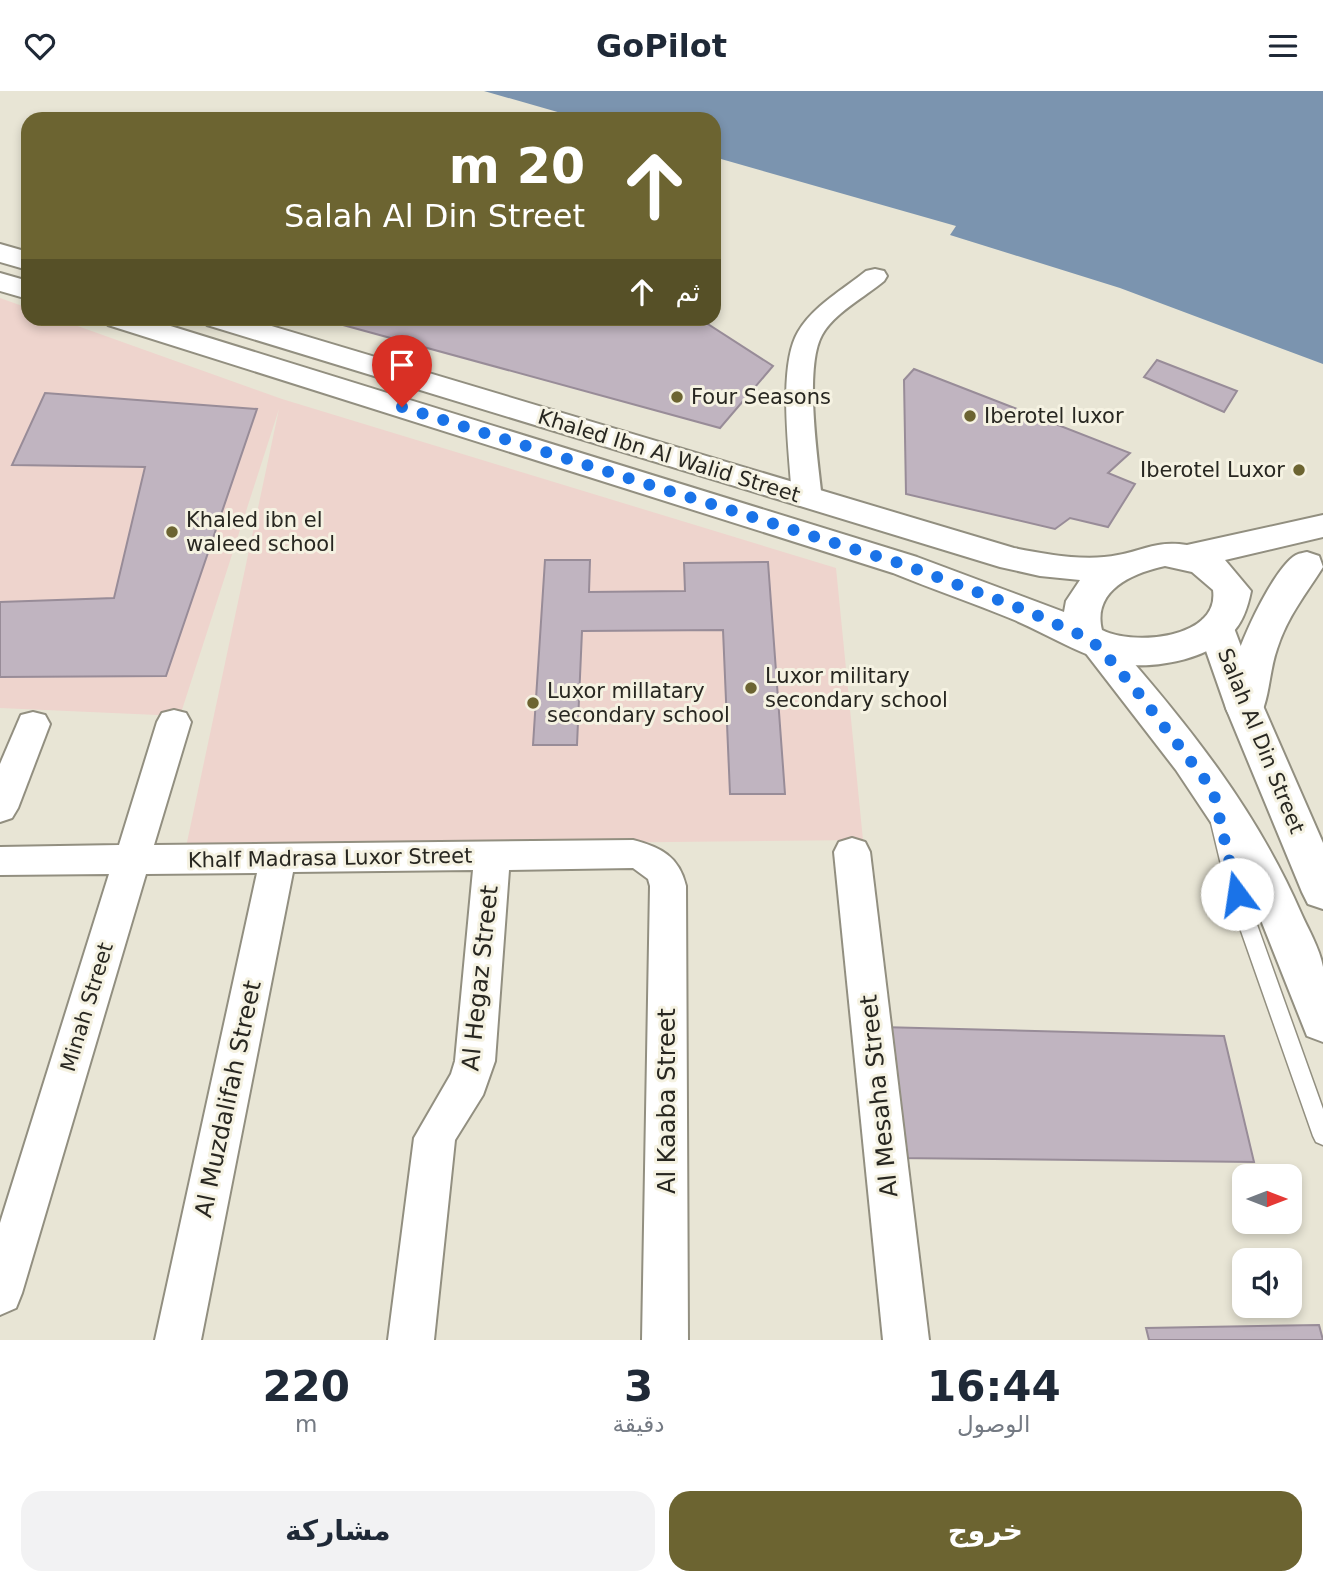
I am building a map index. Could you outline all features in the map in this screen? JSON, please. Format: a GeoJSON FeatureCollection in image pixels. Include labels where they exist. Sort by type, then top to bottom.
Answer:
{"type":"FeatureCollection","features":[{"type":"Feature","properties":{"kind":"main road"},"geometry":{"type":"LineString","coordinates":[[0,253],[21,259]]}},
{"type":"Feature","properties":{"kind":"main road"},"geometry":{"type":"LineString","coordinates":[[0,282],[21,288]]}},
{"type":"Feature","properties":{"kind":"main road","name":"Khaled Ibn Al Walid Street"},"geometry":{"type":"LineString","coordinates":[[141,326],[905,565],[1025,610],[1092,642]]}},
{"type":"Feature","properties":{"kind":"main road","name":"Khaled Ibn Al Walid Street"},"geometry":{"type":"LineString","coordinates":[[241,326],[1012,559],[1049,567],[1124,567]]}},
{"type":"Feature","properties":{"kind":"main road"},"geometry":{"type":"LineString","coordinates":[[1323,526],[1190,556],[1165,554],[1143,558],[1102,579],[1088,596],[1081,616],[1092,642],[1172,735],[1240,832],[1264,877],[1323,1023]]}},
{"type":"Feature","properties":{"kind":"main road"},"geometry":{"type":"LineString","coordinates":[[1190,556],[1218,570],[1233,591],[1222,620]]}},
{"type":"Feature","properties":{"kind":"main road"},"geometry":{"type":"LineString","coordinates":[[1092,642],[1143,652],[1184,645],[1222,620],[1254,591],[1315,562]]}},
{"type":"Feature","properties":{"kind":"main road"},"geometry":{"type":"LineString","coordinates":[[1245,708],[1249,674],[1271,614],[1315,562]]}},
{"type":"Feature","properties":{"kind":"main road","name":"Salah Al Din Street"},"geometry":{"type":"LineString","coordinates":[[1222,620],[1245,708],[1323,893]]}},
{"type":"Feature","properties":{"kind":"street"},"geometry":{"type":"LineString","coordinates":[[807,498],[803,411],[804,344],[811,331],[875,276]]}},
{"type":"Feature","properties":{"kind":"street","name":"Minah Street"},"geometry":{"type":"LineString","coordinates":[[0,1293],[174,722]]}},
{"type":"Feature","properties":{"kind":"street"},"geometry":{"type":"LineString","coordinates":[[0,809],[33,724]]}},
{"type":"Feature","properties":{"kind":"street","name":"Al Mesaha Street"},"geometry":{"type":"LineString","coordinates":[[852,852],[906,1340]]}},
{"type":"Feature","properties":{"kind":"street","name":"Khalf Madrasa Luxor Street"},"geometry":{"type":"LineString","coordinates":[[0,861],[633,855],[658,864]]}},
{"type":"Feature","properties":{"kind":"street","name":"Al Hegaz Street"},"geometry":{"type":"LineString","coordinates":[[411,1340],[435,1138],[441,1123],[473,1077],[492,856]]}},
{"type":"Feature","properties":{"kind":"street","name":"Al Muzdalifah Street"},"geometry":{"type":"LineString","coordinates":[[178,1340],[278,858]]}},
{"type":"Feature","properties":{"kind":"street","name":"Al Kaaba Street"},"geometry":{"type":"LineString","coordinates":[[658,864],[666,875],[668,886],[665,1340]]}},
{"type":"Feature","properties":{"kind":"lane"},"geometry":{"type":"LineString","coordinates":[[1213,790],[1237,894],[1323,1136]]}},
{"type":"Feature","properties":{"kind":"shaded area","name":"Luxor millatary secondary school"},"geometry":{"type":"Polygon","coordinates":[[[0,298],[21,306],[21,326],[78,326],[282,399],[836,568],[863,840],[186,847],[279,409],[180,716],[0,708],[0,298]]]}},
{"type":"Feature","properties":{"kind":"water"},"geometry":{"type":"Polygon","coordinates":[[[484,91],[1323,91],[1323,364],[1120,288],[950,235],[956,226],[721,159],[721,112],[558,112],[484,91]]]}},
{"type":"Feature","properties":{"kind":"building","name":"Four Seasons"},"geometry":{"type":"Polygon","coordinates":[[[347,326],[711,326],[773,366],[720,428],[347,326]]]}},
{"type":"Feature","properties":{"kind":"building"},"geometry":{"type":"Polygon","coordinates":[[[1157,360],[1237,391],[1224,412],[1144,377],[1157,360]]]}},
{"type":"Feature","properties":{"kind":"building","name":"Iberotel luxor"},"geometry":{"type":"Polygon","coordinates":[[[914,369],[1130,453],[1108,473],[1135,484],[1108,527],[1070,518],[1055,529],[906,494],[904,380],[914,369]]]}},
{"type":"Feature","properties":{"kind":"building","name":"Khaled ibn el waleed school"},"geometry":{"type":"Polygon","coordinates":[[[45,393],[257,409],[166,676],[0,677],[0,602],[114,598],[145,467],[12,465],[45,393]]]}},
{"type":"Feature","properties":{"kind":"building","name":"Luxor military secondary school"},"geometry":{"type":"Polygon","coordinates":[[[545,560],[590,560],[589,592],[685,591],[684,563],[768,562],[785,794],[730,794],[723,630],[582,631],[577,745],[533,745],[545,560]]]}},
{"type":"Feature","properties":{"kind":"building"},"geometry":{"type":"Polygon","coordinates":[[[880,1027],[1224,1036],[1254,1162],[895,1158],[880,1027]]]}},
{"type":"Feature","properties":{"kind":"building"},"geometry":{"type":"Polygon","coordinates":[[[1319,1325],[1323,1340],[1149,1340],[1146,1328],[1319,1325]]]}},
{"type":"Feature","properties":{"kind":"place","name":"Four Seasons"},"geometry":{"type":"Point","coordinates":[677,397]}},
{"type":"Feature","properties":{"kind":"place","name":"Iberotel luxor"},"geometry":{"type":"Point","coordinates":[970,416]}},
{"type":"Feature","properties":{"kind":"place","name":"Iberotel Luxor"},"geometry":{"type":"Point","coordinates":[1299,470]}},
{"type":"Feature","properties":{"kind":"place","name":"Khaled ibn el waleed school"},"geometry":{"type":"Point","coordinates":[172,532]}},
{"type":"Feature","properties":{"kind":"place","name":"Luxor military secondary school"},"geometry":{"type":"Point","coordinates":[751,688]}},
{"type":"Feature","properties":{"kind":"place","name":"Luxor millatary secondary school"},"geometry":{"type":"Point","coordinates":[533,703]}},
{"type":"Feature","properties":{"kind":"route"},"geometry":{"type":"LineString","coordinates":[[402,407],[905,565],[1025,610],[1085,637],[1099,647],[1136,690],[1213,790],[1237,894]]}}]}
